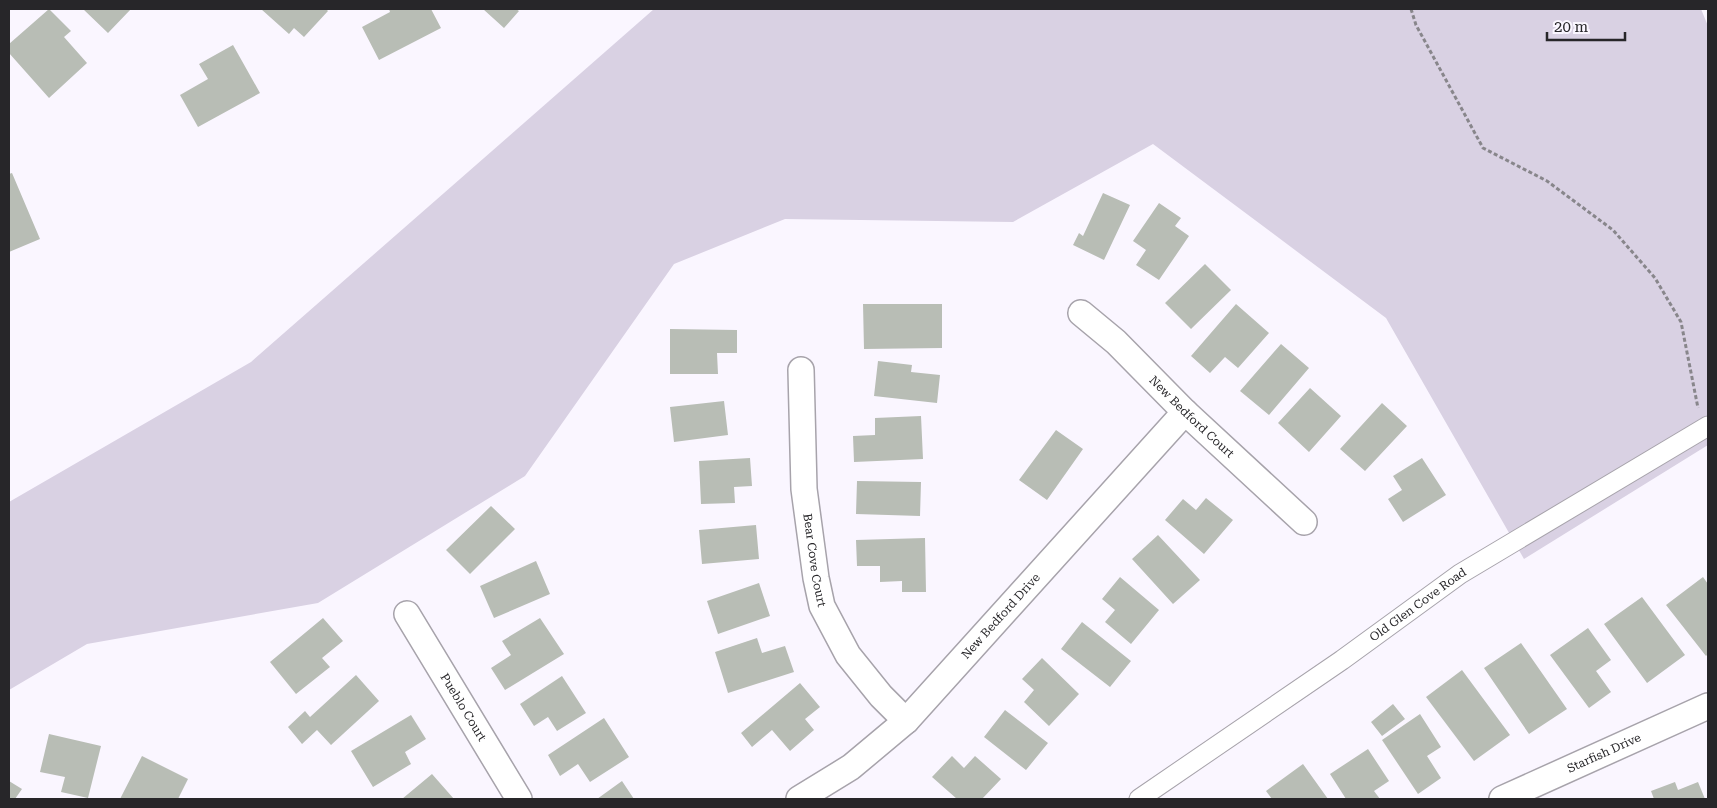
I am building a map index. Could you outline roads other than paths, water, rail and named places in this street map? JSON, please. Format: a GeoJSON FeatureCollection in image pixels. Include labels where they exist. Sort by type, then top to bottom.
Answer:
{"type":"FeatureCollection","features":[{"type":"Feature","properties":{"kind":"street","name":"New Bedford Court"},"geometry":{"type":"LineString","coordinates":[[1081,313],[1116,342],[1185,412],[1304,522]]}},
{"type":"Feature","properties":{"kind":"street","name":"Bear Cove Court"},"geometry":{"type":"LineString","coordinates":[[801,370],[804,489],[816,578],[822,606],[848,654],[881,696],[906,721]]}},
{"type":"Feature","properties":{"kind":"street","name":"New Bedford Drive"},"geometry":{"type":"LineString","coordinates":[[799,799],[851,767],[906,721],[1185,412]]}},
{"type":"Feature","properties":{"kind":"street","name":"Old Glen Cove Road"},"geometry":{"type":"LineString","coordinates":[[1139,799],[1342,660],[1460,574],[1705,428]]}},
{"type":"Feature","properties":{"kind":"street","name":"Pueblo Court"},"geometry":{"type":"LineString","coordinates":[[407,614],[519,799]]}},
{"type":"Feature","properties":{"kind":"street","name":"Starfish Drive"},"geometry":{"type":"LineString","coordinates":[[1502,799],[1708,706]]}}]}
